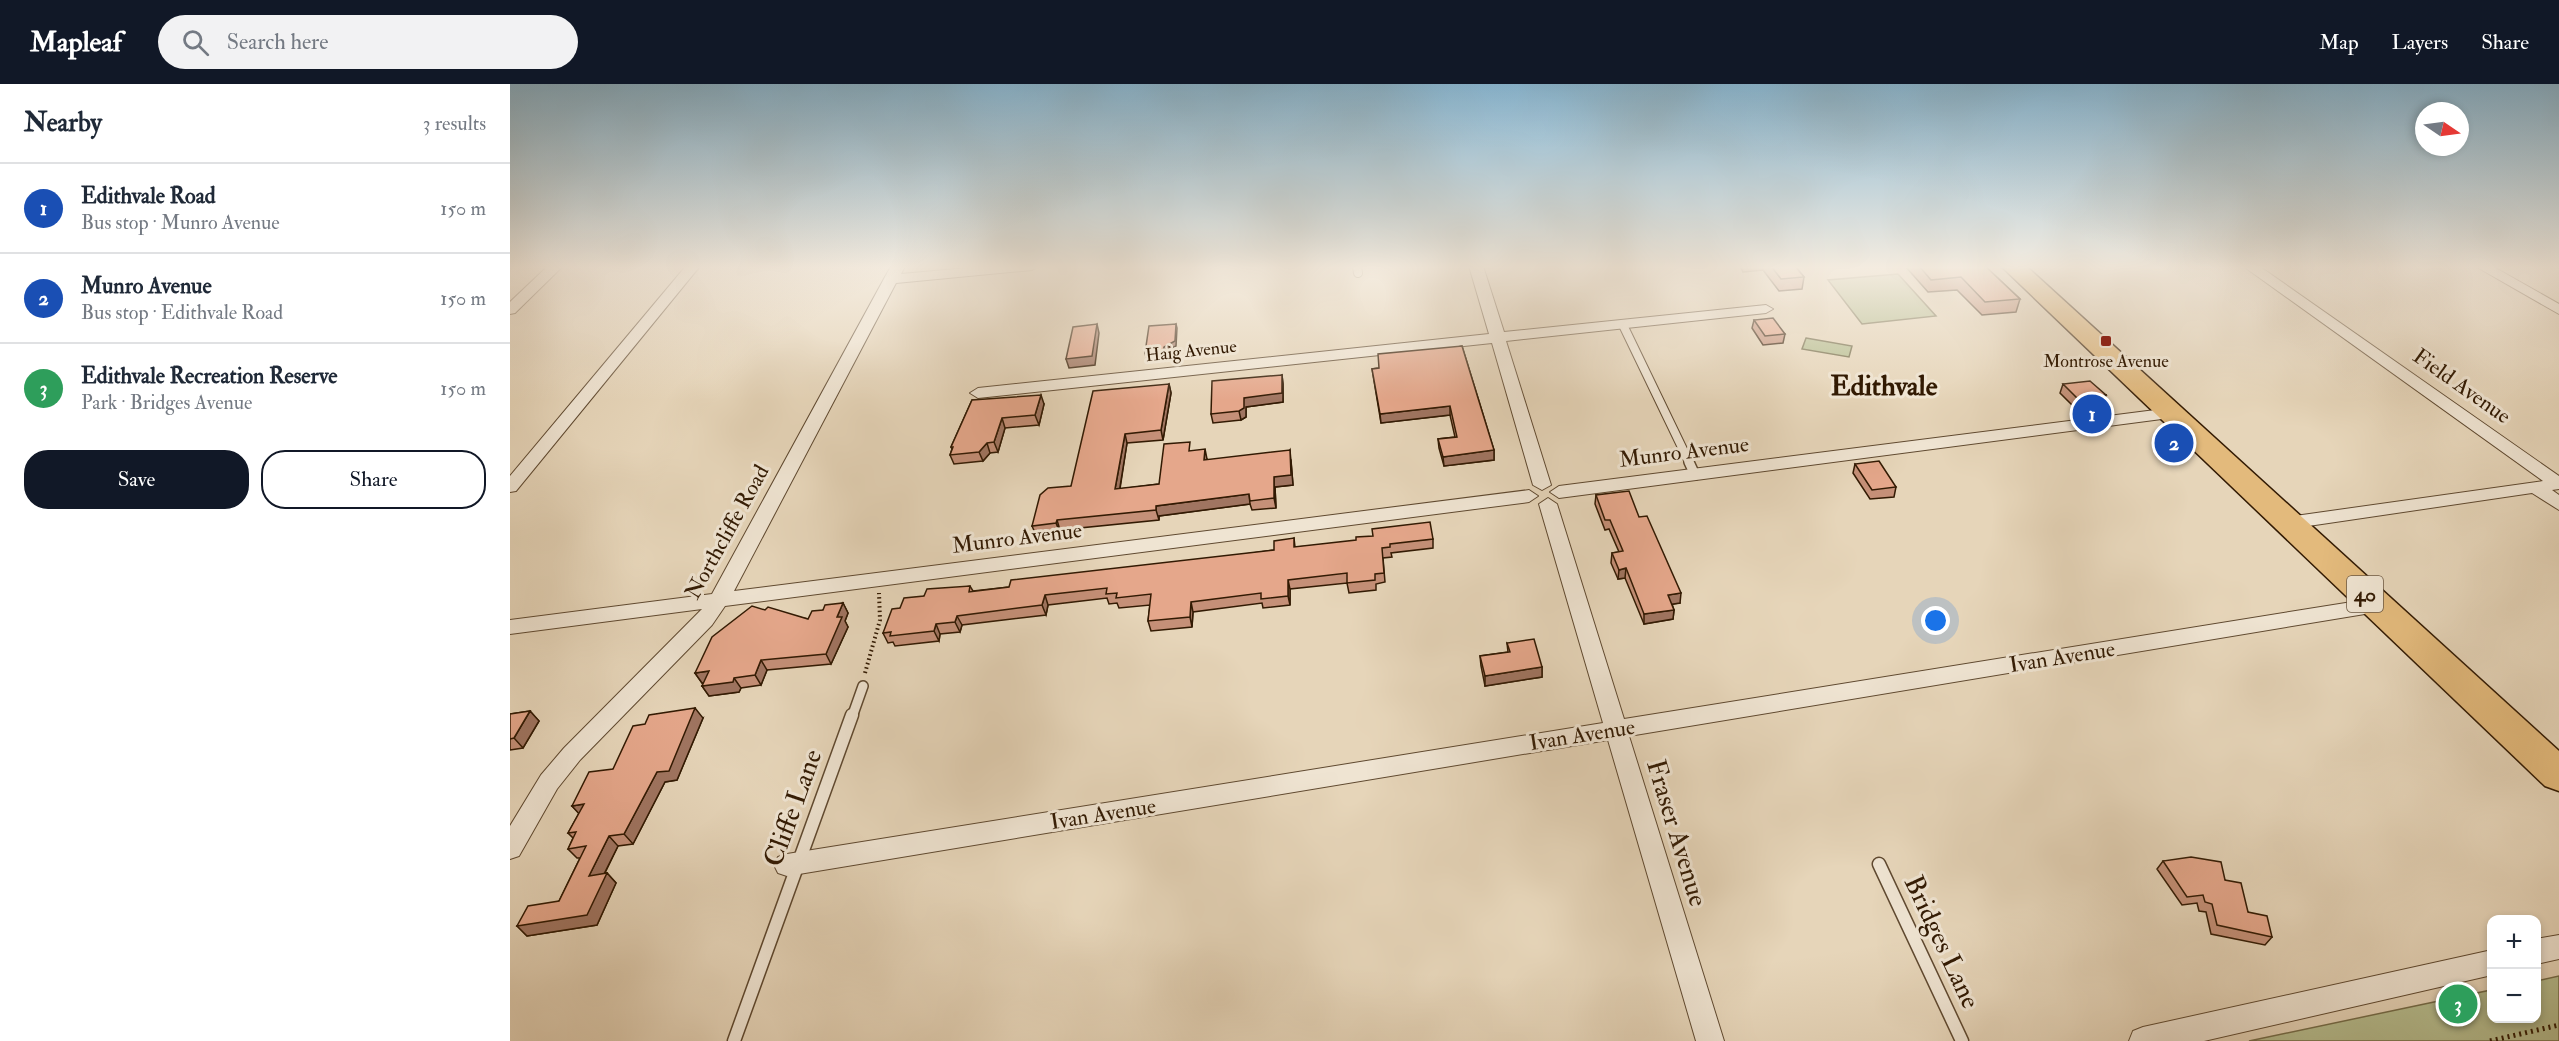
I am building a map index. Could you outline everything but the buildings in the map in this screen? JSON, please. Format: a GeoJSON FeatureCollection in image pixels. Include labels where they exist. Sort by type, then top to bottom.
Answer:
{"type":"FeatureCollection","features":[{"type":"Feature","properties":{"kind":"highway","name":"40"},"geometry":{"type":"LineString","coordinates":[[2061,311],[2559,775]]}},
{"type":"Feature","properties":{"kind":"street"},"geometry":{"type":"LineString","coordinates":[[510,487],[656,311]]}},
{"type":"Feature","properties":{"kind":"street","name":"Northcliffe Road"},"geometry":{"type":"LineString","coordinates":[[510,848],[549,782],[572,754],[705,620],[719,600],[874,311]]}},
{"type":"Feature","properties":{"kind":"street","name":"Fraser Avenue"},"geometry":{"type":"LineString","coordinates":[[1490,311],[1614,730],[1710,1041]]}},
{"type":"Feature","properties":{"kind":"street","name":"Haig Avenue"},"geometry":{"type":"LineString","coordinates":[[978,393],[1751,311]]}},
{"type":"Feature","properties":{"kind":"street","name":"Field Avenue"},"geometry":{"type":"LineString","coordinates":[[2313,311],[2559,484]]}},
{"type":"Feature","properties":{"kind":"street","name":"Munro Avenue"},"geometry":{"type":"LineString","coordinates":[[510,627],[2171,413]]}},
{"type":"Feature","properties":{"kind":"street"},"geometry":{"type":"LineString","coordinates":[[2288,523],[2559,484]]}},
{"type":"Feature","properties":{"kind":"street"},"geometry":{"type":"LineString","coordinates":[[2535,487],[2559,504]]}},
{"type":"Feature","properties":{"kind":"street","name":"Ivan Avenue"},"geometry":{"type":"LineString","coordinates":[[793,864],[2377,605]]}},
{"type":"Feature","properties":{"kind":"street"},"geometry":{"type":"LineString","coordinates":[[2541,951],[2559,947]]}},
{"type":"Feature","properties":{"kind":"street"},"geometry":{"type":"LineString","coordinates":[[2143,1041],[2487,963]]}},
{"type":"Feature","properties":{"kind":"lane"},"geometry":{"type":"LineString","coordinates":[[1623,325],[1695,475]]}},
{"type":"Feature","properties":{"kind":"lane","name":"Cliffe Lane"},"geometry":{"type":"LineString","coordinates":[[734,1041],[793,864],[862,686]]}},
{"type":"Feature","properties":{"kind":"lane","name":"Bridges Lane"},"geometry":{"type":"LineString","coordinates":[[1879,864],[1962,1041]]}},
{"type":"Feature","properties":{"kind":"path"},"geometry":{"type":"LineString","coordinates":[[862,686],[858,687],[868,665],[880,620],[879,593]]}},
{"type":"Feature","properties":{"kind":"path"},"geometry":{"type":"LineString","coordinates":[[2490,1041],[2559,1025]]}},
{"type":"Feature","properties":{"kind":"green space"},"geometry":{"type":"Polygon","coordinates":[[[1852,311],[1931,311],[1936,316],[1862,324],[1852,311]]]}},
{"type":"Feature","properties":{"kind":"green space"},"geometry":{"type":"Polygon","coordinates":[[[1806,338],[1852,346],[1849,357],[1802,349],[1806,338]]]}},
{"type":"Feature","properties":{"kind":"green space"},"geometry":{"type":"Polygon","coordinates":[[[2559,976],[2559,1041],[2249,1041],[2487,991],[2487,1023],[2541,1023],[2541,980],[2559,976]]]}},
{"type":"Feature","properties":{"kind":"place","name":"Montrose Avenue"},"geometry":{"type":"Point","coordinates":[2106,341]}},
{"type":"Feature","properties":{"kind":"place","name":"Edithvale Road"},"geometry":{"type":"Point","coordinates":[2092,414]}},
{"type":"Feature","properties":{"kind":"place","name":"Munro Avenue"},"geometry":{"type":"Point","coordinates":[2174,443]}},
{"type":"Feature","properties":{"kind":"place","name":"Edithvale Recreation Reserve"},"geometry":{"type":"Point","coordinates":[2458,1004]}},
{"type":"Feature","properties":{"kind":"district","name":"Edithvale"},"geometry":{"type":"Point","coordinates":[1884,386]}}]}
